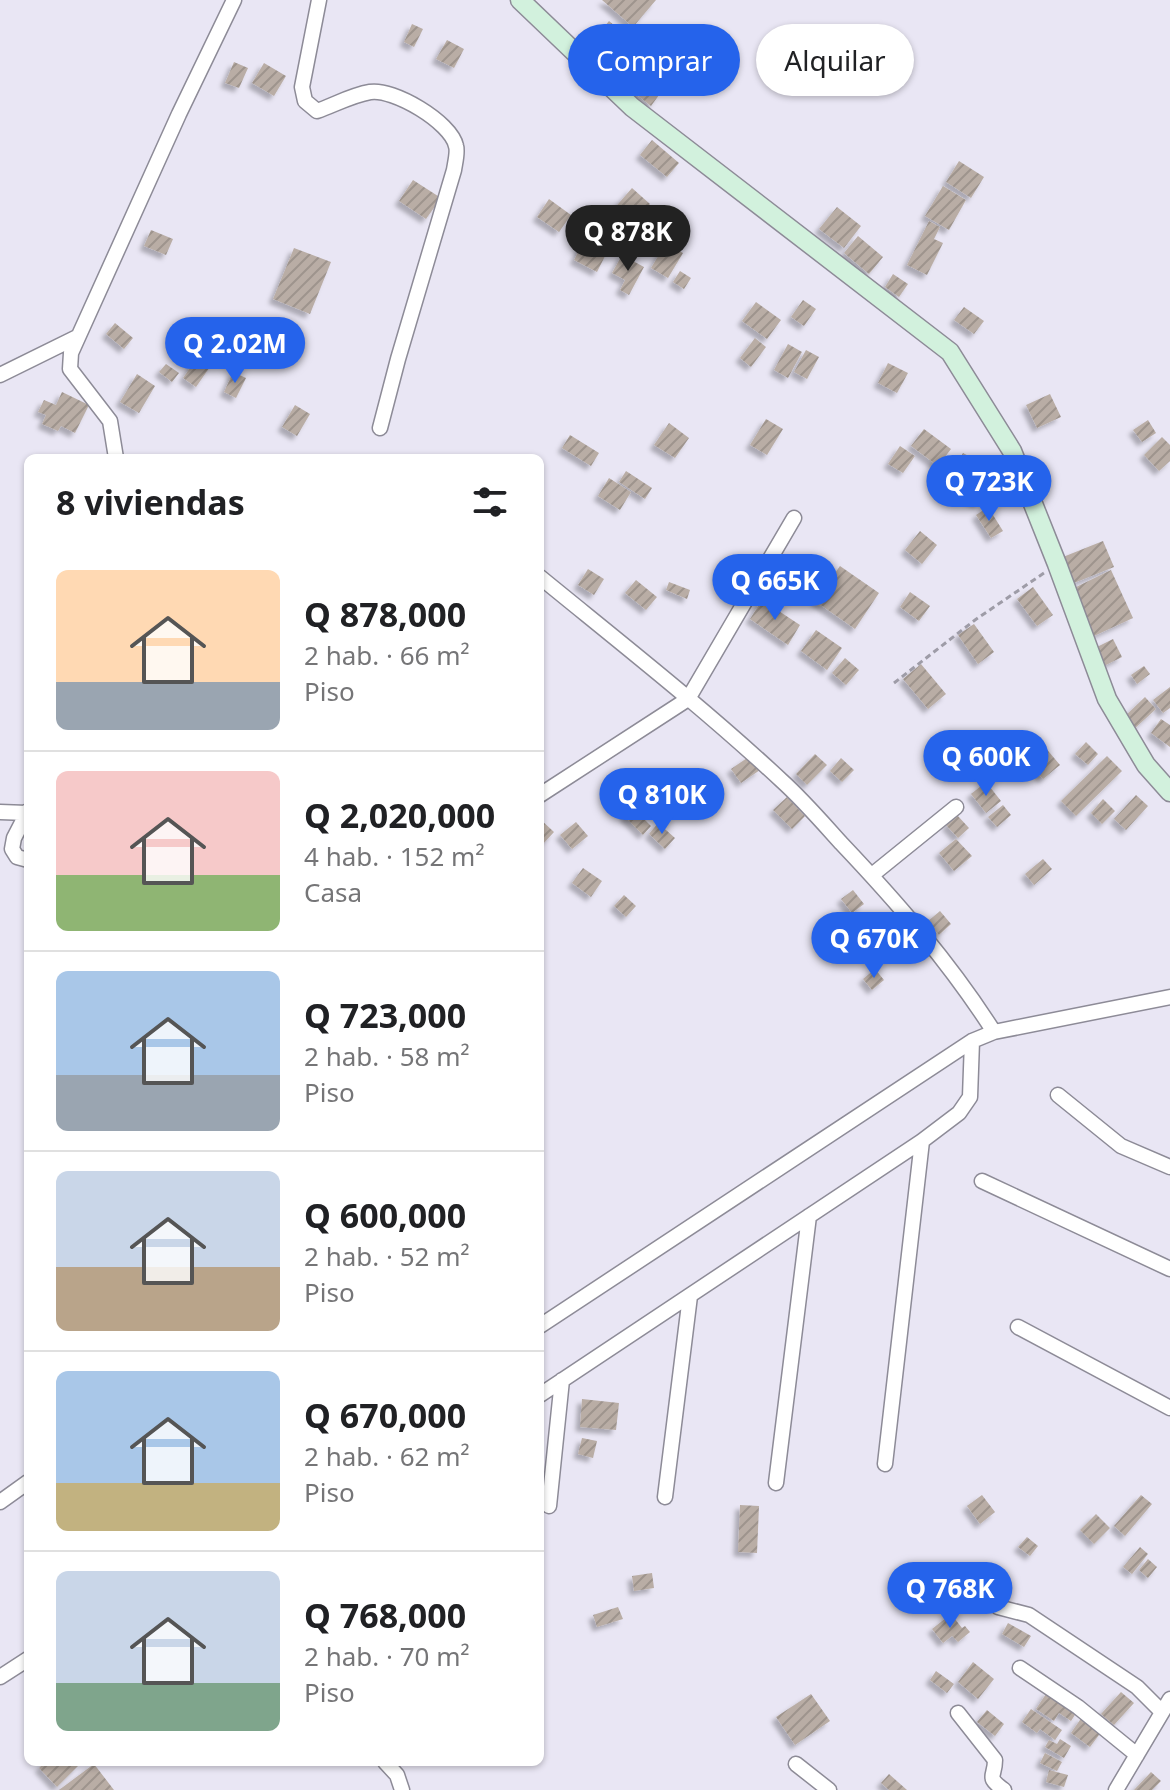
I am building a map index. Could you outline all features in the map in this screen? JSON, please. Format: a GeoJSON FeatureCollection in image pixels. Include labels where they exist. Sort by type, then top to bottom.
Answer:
{"type":"FeatureCollection","features":[{"type":"Feature","properties":{"kind":"main road"},"geometry":{"type":"LineString","coordinates":[[520,0],[632,107],[950,352],[1012,451],[1107,699],[1146,765],[1170,792]]}},
{"type":"Feature","properties":{"kind":"street"},"geometry":{"type":"LineString","coordinates":[[115,454],[110,421],[70,369],[71,353],[234,0]]}},
{"type":"Feature","properties":{"kind":"street"},"geometry":{"type":"LineString","coordinates":[[319,0],[302,87],[305,101],[317,111],[371,92],[387,93],[428,113],[449,131],[457,147],[454,170],[380,428]]}},
{"type":"Feature","properties":{"kind":"street"},"geometry":{"type":"LineString","coordinates":[[0,375],[77,337]]}},
{"type":"Feature","properties":{"kind":"street"},"geometry":{"type":"LineString","coordinates":[[544,792],[688,699],[794,518]]}},
{"type":"Feature","properties":{"kind":"street"},"geometry":{"type":"LineString","coordinates":[[544,580],[784,783],[872,875],[938,953],[994,1032]]}},
{"type":"Feature","properties":{"kind":"street"},"geometry":{"type":"LineString","coordinates":[[872,875],[956,807]]}},
{"type":"Feature","properties":{"kind":"street"},"geometry":{"type":"LineString","coordinates":[[0,812],[24,812]]}},
{"type":"Feature","properties":{"kind":"street"},"geometry":{"type":"LineString","coordinates":[[24,819],[12,849],[17,857],[24,859]]}},
{"type":"Feature","properties":{"kind":"street"},"geometry":{"type":"LineString","coordinates":[[544,1323],[972,1041],[994,1032],[1170,997]]}},
{"type":"Feature","properties":{"kind":"street"},"geometry":{"type":"LineString","coordinates":[[544,1392],[922,1141],[959,1113],[970,1097],[972,1041]]}},
{"type":"Feature","properties":{"kind":"street"},"geometry":{"type":"LineString","coordinates":[[1058,1095],[1121,1146],[1170,1167]]}},
{"type":"Feature","properties":{"kind":"street"},"geometry":{"type":"LineString","coordinates":[[885,1464],[922,1141]]}},
{"type":"Feature","properties":{"kind":"street"},"geometry":{"type":"LineString","coordinates":[[982,1181],[1170,1269]]}},
{"type":"Feature","properties":{"kind":"street"},"geometry":{"type":"LineString","coordinates":[[776,1483],[809,1216]]}},
{"type":"Feature","properties":{"kind":"street"},"geometry":{"type":"LineString","coordinates":[[665,1497],[690,1296]]}},
{"type":"Feature","properties":{"kind":"street"},"geometry":{"type":"LineString","coordinates":[[1018,1327],[1170,1408]]}},
{"type":"Feature","properties":{"kind":"street"},"geometry":{"type":"LineString","coordinates":[[549,1506],[562,1380]]}},
{"type":"Feature","properties":{"kind":"street"},"geometry":{"type":"LineString","coordinates":[[0,1502],[24,1485]]}},
{"type":"Feature","properties":{"kind":"street"},"geometry":{"type":"LineString","coordinates":[[998,1607],[1029,1615],[1137,1687],[1162,1712]]}},
{"type":"Feature","properties":{"kind":"street"},"geometry":{"type":"LineString","coordinates":[[0,1677],[24,1662]]}},
{"type":"Feature","properties":{"kind":"street"},"geometry":{"type":"LineString","coordinates":[[1020,1668],[1078,1707],[1137,1755]]}},
{"type":"Feature","properties":{"kind":"street"},"geometry":{"type":"LineString","coordinates":[[1116,1790],[1170,1699]]}},
{"type":"Feature","properties":{"kind":"street"},"geometry":{"type":"LineString","coordinates":[[958,1713],[995,1760],[992,1779],[1004,1790]]}},
{"type":"Feature","properties":{"kind":"street"},"geometry":{"type":"LineString","coordinates":[[796,1764],[829,1790]]}},
{"type":"Feature","properties":{"kind":"street"},"geometry":{"type":"LineString","coordinates":[[389,1766],[397,1775],[402,1790]]}},
{"type":"Feature","properties":{"kind":"path"},"geometry":{"type":"LineString","coordinates":[[894,683],[975,620],[1057,564]]}},
{"type":"Feature","properties":{"kind":"building"},"geometry":{"type":"Polygon","coordinates":[[[602,0],[656,0],[636,24],[630,24],[602,0]]]}},
{"type":"Feature","properties":{"kind":"building"},"geometry":{"type":"Polygon","coordinates":[[[412,24],[423,29],[414,47],[404,42],[412,24]]]}},
{"type":"Feature","properties":{"kind":"building"},"geometry":{"type":"Polygon","coordinates":[[[447,40],[464,49],[454,68],[436,59],[447,40]]]}},
{"type":"Feature","properties":{"kind":"building"},"geometry":{"type":"Polygon","coordinates":[[[234,62],[248,68],[239,88],[225,83],[234,62]]]}},
{"type":"Feature","properties":{"kind":"building"},"geometry":{"type":"Polygon","coordinates":[[[264,63],[286,76],[274,96],[252,83],[264,63]]]}},
{"type":"Feature","properties":{"kind":"building"},"geometry":{"type":"Polygon","coordinates":[[[638,96],[658,96],[651,106],[638,96]]]}},
{"type":"Feature","properties":{"kind":"building"},"geometry":{"type":"Polygon","coordinates":[[[652,140],[679,163],[667,177],[640,155],[652,140]]]}},
{"type":"Feature","properties":{"kind":"building"},"geometry":{"type":"Polygon","coordinates":[[[959,161],[984,177],[971,198],[946,182],[959,161]]]}},
{"type":"Feature","properties":{"kind":"building"},"geometry":{"type":"Polygon","coordinates":[[[413,180],[441,198],[426,219],[399,201],[413,180]]]}},
{"type":"Feature","properties":{"kind":"building"},"geometry":{"type":"Polygon","coordinates":[[[943,186],[966,200],[949,230],[925,216],[943,186]]]}},
{"type":"Feature","properties":{"kind":"building"},"geometry":{"type":"Polygon","coordinates":[[[632,188],[650,204],[630,227],[612,211],[632,188]]]}},
{"type":"Feature","properties":{"kind":"building"},"geometry":{"type":"Polygon","coordinates":[[[549,199],[571,215],[559,232],[537,217],[549,199]]]}},
{"type":"Feature","properties":{"kind":"building"},"geometry":{"type":"Polygon","coordinates":[[[837,207],[861,226],[844,248],[819,229],[837,207]]]}},
{"type":"Feature","properties":{"kind":"building"},"geometry":{"type":"Polygon","coordinates":[[[929,221],[940,227],[934,239],[943,243],[927,275],[907,265],[929,221]]]}},
{"type":"Feature","properties":{"kind":"building"},"geometry":{"type":"Polygon","coordinates":[[[151,230],[173,239],[166,255],[144,246],[151,230]]]}},
{"type":"Feature","properties":{"kind":"building"},"geometry":{"type":"Polygon","coordinates":[[[589,231],[612,242],[597,272],[574,260],[589,231]]]}},
{"type":"Feature","properties":{"kind":"building"},"geometry":{"type":"Polygon","coordinates":[[[858,236],[883,257],[869,274],[844,253],[858,236]]]}},
{"type":"Feature","properties":{"kind":"building"},"geometry":{"type":"Polygon","coordinates":[[[666,243],[683,253],[668,278],[651,268],[666,243]]]}},
{"type":"Feature","properties":{"kind":"building"},"geometry":{"type":"Polygon","coordinates":[[[294,248],[331,262],[310,314],[273,299],[294,248]]]}},
{"type":"Feature","properties":{"kind":"building"},"geometry":{"type":"Polygon","coordinates":[[[622,255],[644,267],[629,295],[620,290],[625,280],[612,273],[622,255]]]}},
{"type":"Feature","properties":{"kind":"building"},"geometry":{"type":"Polygon","coordinates":[[[680,271],[691,278],[684,289],[673,282],[680,271]]]}},
{"type":"Feature","properties":{"kind":"building"},"geometry":{"type":"Polygon","coordinates":[[[893,274],[908,284],[899,297],[885,287],[893,274]]]}},
{"type":"Feature","properties":{"kind":"building"},"geometry":{"type":"Polygon","coordinates":[[[803,300],[816,309],[804,326],[791,317],[803,300]]]}},
{"type":"Feature","properties":{"kind":"building"},"geometry":{"type":"Polygon","coordinates":[[[756,302],[781,320],[767,339],[742,321],[756,302]]]}},
{"type":"Feature","properties":{"kind":"building"},"geometry":{"type":"Polygon","coordinates":[[[964,307],[984,321],[974,334],[954,320],[964,307]]]}},
{"type":"Feature","properties":{"kind":"building"},"geometry":{"type":"Polygon","coordinates":[[[115,323],[133,338],[124,349],[106,334],[115,323]]]}},
{"type":"Feature","properties":{"kind":"building"},"geometry":{"type":"Polygon","coordinates":[[[755,338],[766,347],[751,367],[740,358],[755,338]]]}},
{"type":"Feature","properties":{"kind":"building"},"geometry":{"type":"Polygon","coordinates":[[[788,344],[802,352],[788,378],[774,370],[788,344]]]}},
{"type":"Feature","properties":{"kind":"building"},"geometry":{"type":"Polygon","coordinates":[[[806,350],[819,357],[807,379],[794,372],[806,350]]]}},
{"type":"Feature","properties":{"kind":"building"},"geometry":{"type":"Polygon","coordinates":[[[199,355],[212,364],[196,387],[183,378],[199,355]]]}},
{"type":"Feature","properties":{"kind":"building"},"geometry":{"type":"Polygon","coordinates":[[[888,363],[908,373],[897,393],[878,383],[888,363]]]}},
{"type":"Feature","properties":{"kind":"building"},"geometry":{"type":"Polygon","coordinates":[[[166,364],[179,373],[172,382],[159,372],[166,364]]]}},
{"type":"Feature","properties":{"kind":"building"},"geometry":{"type":"Polygon","coordinates":[[[233,372],[246,378],[236,398],[224,392],[233,372]]]}},
{"type":"Feature","properties":{"kind":"building"},"geometry":{"type":"Polygon","coordinates":[[[137,374],[155,386],[139,413],[120,402],[137,374]]]}},
{"type":"Feature","properties":{"kind":"building"},"geometry":{"type":"Polygon","coordinates":[[[62,392],[89,405],[75,433],[61,426],[58,431],[42,424],[46,415],[38,412],[44,400],[56,405],[62,392]]]}},
{"type":"Feature","properties":{"kind":"building"},"geometry":{"type":"Polygon","coordinates":[[[1050,394],[1061,417],[1037,428],[1026,405],[1050,394]]]}},
{"type":"Feature","properties":{"kind":"building"},"geometry":{"type":"Polygon","coordinates":[[[295,405],[310,414],[297,436],[282,427],[295,405]]]}},
{"type":"Feature","properties":{"kind":"building"},"geometry":{"type":"Polygon","coordinates":[[[766,419],[783,429],[767,455],[750,445],[766,419]]]}},
{"type":"Feature","properties":{"kind":"building"},"geometry":{"type":"Polygon","coordinates":[[[1148,420],[1156,433],[1142,442],[1133,430],[1148,420]]]}},
{"type":"Feature","properties":{"kind":"building"},"geometry":{"type":"Polygon","coordinates":[[[669,423],[689,438],[675,458],[654,445],[669,423]]]}},
{"type":"Feature","properties":{"kind":"building"},"geometry":{"type":"Polygon","coordinates":[[[924,429],[951,449],[938,466],[911,446],[924,429]]]}},
{"type":"Feature","properties":{"kind":"building"},"geometry":{"type":"Polygon","coordinates":[[[570,435],[599,453],[591,466],[562,448],[570,435]]]}},
{"type":"Feature","properties":{"kind":"building"},"geometry":{"type":"Polygon","coordinates":[[[1162,437],[1170,445],[1170,461],[1159,471],[1144,455],[1162,437]]]}},
{"type":"Feature","properties":{"kind":"building"},"geometry":{"type":"Polygon","coordinates":[[[900,446],[915,456],[903,473],[888,464],[900,446]]]}},
{"type":"Feature","properties":{"kind":"building"},"geometry":{"type":"Polygon","coordinates":[[[963,453],[976,460],[959,490],[946,483],[963,453]]]}},
{"type":"Feature","properties":{"kind":"building"},"geometry":{"type":"Polygon","coordinates":[[[626,471],[652,488],[645,499],[619,482],[626,471]]]}},
{"type":"Feature","properties":{"kind":"building"},"geometry":{"type":"Polygon","coordinates":[[[609,478],[631,492],[620,510],[598,496],[609,478]]]}},
{"type":"Feature","properties":{"kind":"building"},"geometry":{"type":"Polygon","coordinates":[[[964,484],[983,494],[978,504],[959,494],[964,484]]]}},
{"type":"Feature","properties":{"kind":"building"},"geometry":{"type":"Polygon","coordinates":[[[988,507],[1003,531],[991,538],[976,515],[988,507]]]}},
{"type":"Feature","properties":{"kind":"building"},"geometry":{"type":"Polygon","coordinates":[[[920,531],[937,545],[922,564],[905,550],[920,531]]]}},
{"type":"Feature","properties":{"kind":"building"},"geometry":{"type":"Polygon","coordinates":[[[1103,541],[1114,567],[1074,583],[1063,557],[1103,541]]]}},
{"type":"Feature","properties":{"kind":"building"},"geometry":{"type":"Polygon","coordinates":[[[840,566],[879,593],[855,629],[815,601],[840,566]]]}},
{"type":"Feature","properties":{"kind":"building"},"geometry":{"type":"Polygon","coordinates":[[[588,569],[604,579],[594,595],[578,585],[588,569]]]}},
{"type":"Feature","properties":{"kind":"building"},"geometry":{"type":"Polygon","coordinates":[[[1111,570],[1133,618],[1094,636],[1072,589],[1111,570]]]}},
{"type":"Feature","properties":{"kind":"building"},"geometry":{"type":"Polygon","coordinates":[[[636,580],[657,597],[646,610],[625,593],[636,580]]]}},
{"type":"Feature","properties":{"kind":"building"},"geometry":{"type":"Polygon","coordinates":[[[669,582],[690,590],[687,599],[666,590],[669,582]]]}},
{"type":"Feature","properties":{"kind":"building"},"geometry":{"type":"Polygon","coordinates":[[[1033,587],[1053,615],[1037,626],[1017,599],[1033,587]]]}},
{"type":"Feature","properties":{"kind":"building"},"geometry":{"type":"Polygon","coordinates":[[[910,592],[930,606],[919,621],[900,607],[910,592]]]}},
{"type":"Feature","properties":{"kind":"building"},"geometry":{"type":"Polygon","coordinates":[[[762,600],[800,625],[788,645],[750,619],[762,600]]]}},
{"type":"Feature","properties":{"kind":"building"},"geometry":{"type":"Polygon","coordinates":[[[974,624],[994,652],[978,664],[958,635],[974,624]]]}},
{"type":"Feature","properties":{"kind":"building"},"geometry":{"type":"Polygon","coordinates":[[[816,630],[842,648],[827,670],[801,651],[816,630]]]}},
{"type":"Feature","properties":{"kind":"building"},"geometry":{"type":"Polygon","coordinates":[[[1113,639],[1122,657],[1104,666],[1095,648],[1113,639]]]}},
{"type":"Feature","properties":{"kind":"building"},"geometry":{"type":"Polygon","coordinates":[[[845,658],[859,670],[846,685],[832,673],[845,658]]]}},
{"type":"Feature","properties":{"kind":"building"},"geometry":{"type":"Polygon","coordinates":[[[921,664],[946,694],[928,709],[903,679],[921,664]]]}},
{"type":"Feature","properties":{"kind":"building"},"geometry":{"type":"Polygon","coordinates":[[[1144,666],[1150,674],[1137,684],[1131,675],[1144,666]]]}},
{"type":"Feature","properties":{"kind":"building"},"geometry":{"type":"Polygon","coordinates":[[[1170,687],[1170,708],[1163,713],[1153,700],[1170,687]]]}},
{"type":"Feature","properties":{"kind":"building"},"geometry":{"type":"Polygon","coordinates":[[[1145,697],[1156,709],[1133,730],[1122,719],[1145,697]]]}},
{"type":"Feature","properties":{"kind":"building"},"geometry":{"type":"Polygon","coordinates":[[[1161,719],[1170,725],[1170,747],[1151,733],[1161,719]]]}},
{"type":"Feature","properties":{"kind":"building"},"geometry":{"type":"Polygon","coordinates":[[[1033,733],[1060,765],[1043,779],[1016,748],[1033,733]]]}},
{"type":"Feature","properties":{"kind":"building"},"geometry":{"type":"Polygon","coordinates":[[[1086,742],[1098,754],[1088,765],[1075,754],[1086,742]]]}},
{"type":"Feature","properties":{"kind":"building"},"geometry":{"type":"Polygon","coordinates":[[[815,754],[827,765],[807,785],[796,774],[815,754]]]}},
{"type":"Feature","properties":{"kind":"building"},"geometry":{"type":"Polygon","coordinates":[[[750,756],[760,770],[741,783],[731,769],[750,756]]]}},
{"type":"Feature","properties":{"kind":"building"},"geometry":{"type":"Polygon","coordinates":[[[1107,756],[1122,771],[1076,816],[1061,801],[1107,756]]]}},
{"type":"Feature","properties":{"kind":"building"},"geometry":{"type":"Polygon","coordinates":[[[841,758],[854,770],[842,782],[830,771],[841,758]]]}},
{"type":"Feature","properties":{"kind":"building"},"geometry":{"type":"Polygon","coordinates":[[[986,782],[1001,801],[986,813],[971,794],[986,782]]]}},
{"type":"Feature","properties":{"kind":"building"},"geometry":{"type":"Polygon","coordinates":[[[1136,795],[1148,806],[1126,830],[1114,819],[1136,795]]]}},
{"type":"Feature","properties":{"kind":"building"},"geometry":{"type":"Polygon","coordinates":[[[787,797],[805,816],[792,829],[773,810],[787,797]]]}},
{"type":"Feature","properties":{"kind":"building"},"geometry":{"type":"Polygon","coordinates":[[[1103,799],[1115,811],[1102,824],[1091,813],[1103,799]]]}},
{"type":"Feature","properties":{"kind":"building"},"geometry":{"type":"Polygon","coordinates":[[[637,803],[650,815],[645,820],[651,826],[643,835],[624,816],[637,803]]]}},
{"type":"Feature","properties":{"kind":"building"},"geometry":{"type":"Polygon","coordinates":[[[1003,805],[1011,815],[997,827],[988,817],[1003,805]]]}},
{"type":"Feature","properties":{"kind":"building"},"geometry":{"type":"Polygon","coordinates":[[[957,815],[969,828],[958,838],[946,825],[957,815]]]}},
{"type":"Feature","properties":{"kind":"building"},"geometry":{"type":"Polygon","coordinates":[[[576,822],[588,836],[572,849],[560,835],[576,822]]]}},
{"type":"Feature","properties":{"kind":"building"},"geometry":{"type":"Polygon","coordinates":[[[544,823],[554,832],[544,843],[544,823]]]}},
{"type":"Feature","properties":{"kind":"building"},"geometry":{"type":"Polygon","coordinates":[[[658,823],[675,838],[665,849],[649,834],[658,823]]]}},
{"type":"Feature","properties":{"kind":"building"},"geometry":{"type":"Polygon","coordinates":[[[956,839],[972,856],[954,871],[939,853],[956,839]]]}},
{"type":"Feature","properties":{"kind":"building"},"geometry":{"type":"Polygon","coordinates":[[[1043,859],[1052,869],[1034,885],[1025,874],[1043,859]]]}},
{"type":"Feature","properties":{"kind":"building"},"geometry":{"type":"Polygon","coordinates":[[[583,868],[602,881],[591,897],[572,883],[583,868]]]}},
{"type":"Feature","properties":{"kind":"building"},"geometry":{"type":"Polygon","coordinates":[[[853,890],[864,904],[852,913],[841,899],[853,890]]]}},
{"type":"Feature","properties":{"kind":"building"},"geometry":{"type":"Polygon","coordinates":[[[624,895],[636,906],[626,917],[614,906],[624,895]]]}},
{"type":"Feature","properties":{"kind":"building"},"geometry":{"type":"Polygon","coordinates":[[[940,911],[951,924],[939,935],[927,922],[940,911]]]}},
{"type":"Feature","properties":{"kind":"building"},"geometry":{"type":"Polygon","coordinates":[[[905,919],[915,930],[892,949],[882,937],[905,919]]]}},
{"type":"Feature","properties":{"kind":"building"},"geometry":{"type":"Polygon","coordinates":[[[875,969],[884,980],[872,990],[863,979],[875,969]]]}},
{"type":"Feature","properties":{"kind":"building"},"geometry":{"type":"Polygon","coordinates":[[[582,1399],[619,1403],[616,1430],[580,1427],[582,1399]]]}},
{"type":"Feature","properties":{"kind":"building"},"geometry":{"type":"Polygon","coordinates":[[[582,1438],[597,1441],[593,1458],[578,1454],[582,1438]]]}},
{"type":"Feature","properties":{"kind":"building"},"geometry":{"type":"Polygon","coordinates":[[[982,1495],[995,1512],[980,1524],[967,1506],[982,1495]]]}},
{"type":"Feature","properties":{"kind":"building"},"geometry":{"type":"Polygon","coordinates":[[[1141,1495],[1152,1504],[1125,1536],[1114,1526],[1141,1495]]]}},
{"type":"Feature","properties":{"kind":"building"},"geometry":{"type":"Polygon","coordinates":[[[740,1505],[759,1506],[757,1553],[738,1552],[740,1505]]]}},
{"type":"Feature","properties":{"kind":"building"},"geometry":{"type":"Polygon","coordinates":[[[1096,1514],[1110,1528],[1094,1544],[1080,1530],[1096,1514]]]}},
{"type":"Feature","properties":{"kind":"building"},"geometry":{"type":"Polygon","coordinates":[[[1027,1537],[1038,1546],[1030,1556],[1018,1547],[1027,1537]]]}},
{"type":"Feature","properties":{"kind":"building"},"geometry":{"type":"Polygon","coordinates":[[[1140,1547],[1148,1554],[1132,1574],[1123,1567],[1140,1547]]]}},
{"type":"Feature","properties":{"kind":"building"},"geometry":{"type":"Polygon","coordinates":[[[1148,1559],[1157,1567],[1148,1578],[1139,1570],[1148,1559]]]}},
{"type":"Feature","properties":{"kind":"building"},"geometry":{"type":"Polygon","coordinates":[[[652,1573],[654,1588],[634,1591],[632,1576],[652,1573]]]}},
{"type":"Feature","properties":{"kind":"building"},"geometry":{"type":"Polygon","coordinates":[[[618,1607],[623,1619],[597,1627],[593,1615],[618,1607]]]}},
{"type":"Feature","properties":{"kind":"building"},"geometry":{"type":"Polygon","coordinates":[[[951,1614],[962,1628],[965,1626],[970,1632],[958,1642],[952,1636],[943,1643],[932,1629],[951,1614]]]}},
{"type":"Feature","properties":{"kind":"building"},"geometry":{"type":"Polygon","coordinates":[[[1008,1623],[1031,1636],[1024,1647],[1002,1634],[1008,1623]]]}},
{"type":"Feature","properties":{"kind":"building"},"geometry":{"type":"Polygon","coordinates":[[[973,1662],[994,1679],[978,1699],[958,1682],[973,1662]]]}},
{"type":"Feature","properties":{"kind":"building"},"geometry":{"type":"Polygon","coordinates":[[[936,1671],[954,1684],[947,1693],[930,1680],[936,1671]]]}},
{"type":"Feature","properties":{"kind":"building"},"geometry":{"type":"Polygon","coordinates":[[[1048,1691],[1078,1710],[1071,1721],[1059,1713],[1054,1721],[1036,1709],[1048,1691]]]}},
{"type":"Feature","properties":{"kind":"building"},"geometry":{"type":"Polygon","coordinates":[[[1121,1692],[1134,1703],[1114,1725],[1101,1714],[1121,1692]]]}},
{"type":"Feature","properties":{"kind":"building"},"geometry":{"type":"Polygon","coordinates":[[[811,1694],[830,1721],[795,1745],[776,1717],[811,1694]]]}},
{"type":"Feature","properties":{"kind":"building"},"geometry":{"type":"Polygon","coordinates":[[[1031,1709],[1062,1730],[1055,1740],[1040,1729],[1037,1733],[1022,1722],[1031,1709]]]}},
{"type":"Feature","properties":{"kind":"building"},"geometry":{"type":"Polygon","coordinates":[[[987,1710],[1004,1724],[995,1736],[977,1722],[987,1710]]]}},
{"type":"Feature","properties":{"kind":"building"},"geometry":{"type":"Polygon","coordinates":[[[1082,1717],[1102,1731],[1090,1747],[1071,1733],[1082,1717]]]}},
{"type":"Feature","properties":{"kind":"building"},"geometry":{"type":"Polygon","coordinates":[[[1060,1739],[1071,1746],[1064,1758],[1045,1747],[1049,1740],[1057,1744],[1060,1739]]]}},
{"type":"Feature","properties":{"kind":"building"},"geometry":{"type":"Polygon","coordinates":[[[1045,1753],[1062,1762],[1057,1771],[1040,1763],[1045,1753]]]}},
{"type":"Feature","properties":{"kind":"building"},"geometry":{"type":"Polygon","coordinates":[[[41,1766],[78,1766],[57,1787],[39,1768],[41,1766]]]}},
{"type":"Feature","properties":{"kind":"building"},"geometry":{"type":"Polygon","coordinates":[[[96,1766],[114,1790],[59,1790],[96,1766]]]}},
{"type":"Feature","properties":{"kind":"building"},"geometry":{"type":"Polygon","coordinates":[[[1049,1770],[1068,1775],[1064,1787],[1046,1782],[1049,1770]]]}},
{"type":"Feature","properties":{"kind":"building"},"geometry":{"type":"Polygon","coordinates":[[[1151,1772],[1161,1781],[1152,1790],[1134,1790],[1151,1772]]]}},
{"type":"Feature","properties":{"kind":"building"},"geometry":{"type":"Polygon","coordinates":[[[889,1774],[907,1790],[889,1790],[881,1783],[889,1774]]]}}]}
